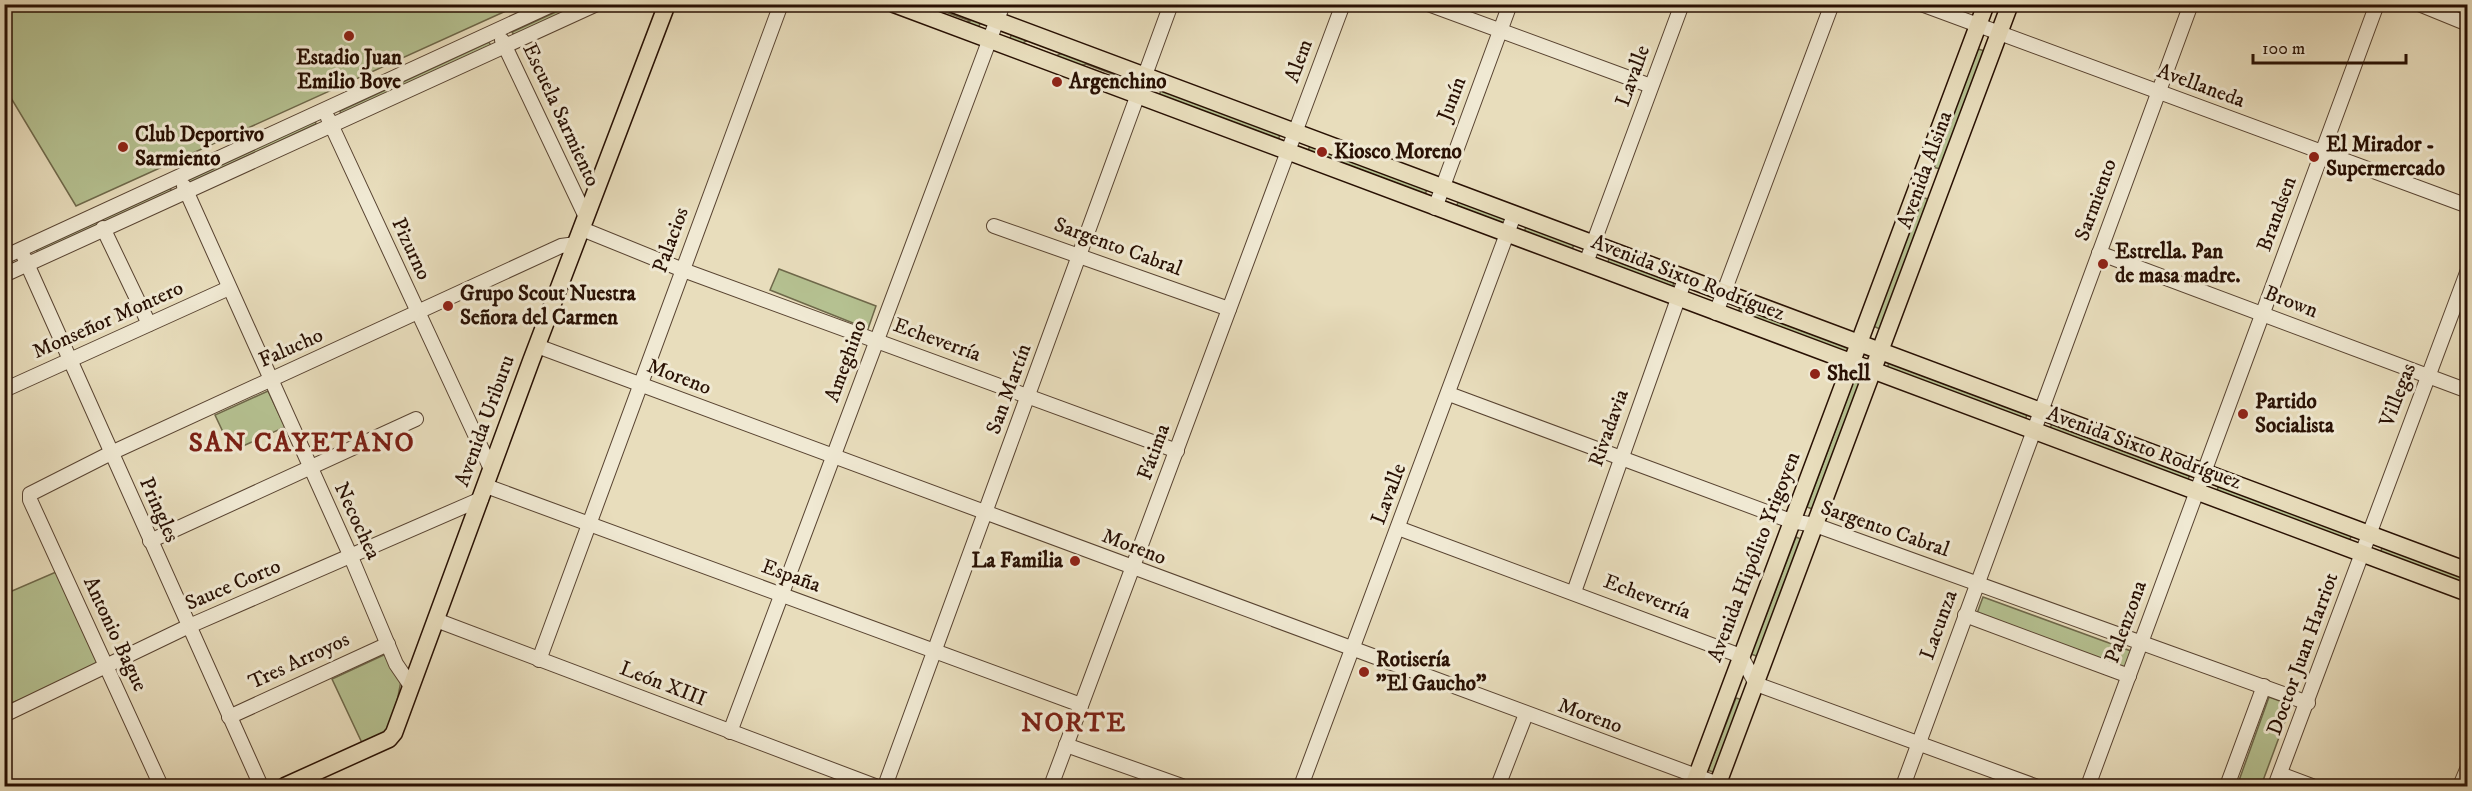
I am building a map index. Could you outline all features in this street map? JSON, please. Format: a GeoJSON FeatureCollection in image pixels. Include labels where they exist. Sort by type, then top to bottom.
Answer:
{"type":"FeatureCollection","features":[{"type":"Feature","properties":{"kind":"main road","name":"Avenida Uriburu"},"geometry":{"type":"LineString","coordinates":[[285,786],[389,739],[394,733],[537,346],[668,4]]}},
{"type":"Feature","properties":{"kind":"main road","name":"Avenida Sixto Rodríguez"},"geometry":{"type":"LineString","coordinates":[[894,4],[1508,236],[1586,263],[2468,592]]}},
{"type":"Feature","properties":{"kind":"main road","name":"Avenida Sixto Rodríguez"},"geometry":{"type":"LineString","coordinates":[[953,4],[2468,571]]}},
{"type":"Feature","properties":{"kind":"main road","name":"Avenida Alsina"},"geometry":{"type":"LineString","coordinates":[[1860,344],[1986,4]]}},
{"type":"Feature","properties":{"kind":"main road","name":"Avenida Alsina"},"geometry":{"type":"LineString","coordinates":[[1881,352],[2010,4]]}},
{"type":"Feature","properties":{"kind":"main road"},"geometry":{"type":"LineString","coordinates":[[1921,179],[1943,187]]}},
{"type":"Feature","properties":{"kind":"main road","name":"Avenida Hipólito Yrigoyen"},"geometry":{"type":"LineString","coordinates":[[1694,782],[1860,344]]}},
{"type":"Feature","properties":{"kind":"main road"},"geometry":{"type":"LineString","coordinates":[[1717,785],[1881,352]]}},
{"type":"Feature","properties":{"kind":"street"},"geometry":{"type":"LineString","coordinates":[[4,257],[554,4]]}},
{"type":"Feature","properties":{"kind":"street"},"geometry":{"type":"LineString","coordinates":[[4,275],[597,4]]}},
{"type":"Feature","properties":{"kind":"street","name":"Palacios"},"geometry":{"type":"LineString","coordinates":[[539,660],[781,4]]}},
{"type":"Feature","properties":{"kind":"street","name":"Ameghino"},"geometry":{"type":"LineString","coordinates":[[730,732],[1003,4]]}},
{"type":"Feature","properties":{"kind":"street","name":"San Martín"},"geometry":{"type":"LineString","coordinates":[[885,786],[1081,256],[1143,77],[1171,4]]}},
{"type":"Feature","properties":{"kind":"street","name":"Alem"},"geometry":{"type":"LineString","coordinates":[[1295,132],[1343,4]]}},
{"type":"Feature","properties":{"kind":"street"},"geometry":{"type":"LineString","coordinates":[[1428,4],[1651,86]]}},
{"type":"Feature","properties":{"kind":"street","name":"Junín"},"geometry":{"type":"LineString","coordinates":[[1434,208],[1510,4]]}},
{"type":"Feature","properties":{"kind":"street","name":"Lavalle"},"geometry":{"type":"LineString","coordinates":[[1586,263],[1682,4]]}},
{"type":"Feature","properties":{"kind":"street"},"geometry":{"type":"LineString","coordinates":[[1716,313],[1832,4]]}},
{"type":"Feature","properties":{"kind":"street","name":"Avellaneda"},"geometry":{"type":"LineString","coordinates":[[1921,4],[2468,206]]}},
{"type":"Feature","properties":{"kind":"street","name":"Sarmiento"},"geometry":{"type":"LineString","coordinates":[[2041,411],[2191,4]]}},
{"type":"Feature","properties":{"kind":"street","name":"Brandsen"},"geometry":{"type":"LineString","coordinates":[[2204,472],[2377,4]]}},
{"type":"Feature","properties":{"kind":"street"},"geometry":{"type":"LineString","coordinates":[[2419,4],[2468,24]]}},
{"type":"Feature","properties":{"kind":"street","name":"Escuela Sarmiento"},"geometry":{"type":"LineString","coordinates":[[498,31],[581,230]]}},
{"type":"Feature","properties":{"kind":"street","name":"Pizurno"},"geometry":{"type":"LineString","coordinates":[[324,110],[491,470]]}},
{"type":"Feature","properties":{"kind":"street","name":"Fátima"},"geometry":{"type":"LineString","coordinates":[[1051,786],[1295,132]]}},
{"type":"Feature","properties":{"kind":"street","name":"Necochea"},"geometry":{"type":"LineString","coordinates":[[178,176],[351,557],[396,664],[411,686]]}},
{"type":"Feature","properties":{"kind":"street","name":"Lavalle"},"geometry":{"type":"LineString","coordinates":[[1301,786],[1514,215]]}},
{"type":"Feature","properties":{"kind":"street","name":"Sargento Cabral"},"geometry":{"type":"LineString","coordinates":[[994,226],[1229,309]]}},
{"type":"Feature","properties":{"kind":"street"},"geometry":{"type":"LineString","coordinates":[[103,228],[149,324]]}},
{"type":"Feature","properties":{"kind":"street","name":"Echeverría"},"geometry":{"type":"LineString","coordinates":[[581,230],[683,270],[1177,451]]}},
{"type":"Feature","properties":{"kind":"street","name":"Falucho"},"geometry":{"type":"LineString","coordinates":[[30,500],[33,491],[561,246],[581,230]]}},
{"type":"Feature","properties":{"kind":"street","name":"Pringles"},"geometry":{"type":"LineString","coordinates":[[20,250],[187,627],[261,786]]}},
{"type":"Feature","properties":{"kind":"street","name":"Brown"},"geometry":{"type":"LineString","coordinates":[[2099,253],[2468,391]]}},
{"type":"Feature","properties":{"kind":"street","name":"Villegas"},"geometry":{"type":"LineString","coordinates":[[2368,535],[2468,270]]}},
{"type":"Feature","properties":{"kind":"street","name":"Rivadavia"},"geometry":{"type":"LineString","coordinates":[[1574,592],[1685,279]]}},
{"type":"Feature","properties":{"kind":"street","name":"Monseñor Montero"},"geometry":{"type":"LineString","coordinates":[[4,390],[230,288]]}},
{"type":"Feature","properties":{"kind":"street","name":"Moreno"},"geometry":{"type":"LineString","coordinates":[[537,346],[1526,714],[1694,782],[1717,785]]}},
{"type":"Feature","properties":{"kind":"street","name":"Sargento Cabral"},"geometry":{"type":"LineString","coordinates":[[1449,394],[1791,521],[1815,525],[2142,641],[2308,703]]}},
{"type":"Feature","properties":{"kind":"street","name":"Lacunza"},"geometry":{"type":"LineString","coordinates":[[1903,786],[2041,411]]}},
{"type":"Feature","properties":{"kind":"street"},"geometry":{"type":"LineString","coordinates":[[150,540],[416,419]]}},
{"type":"Feature","properties":{"kind":"street","name":"Palenzona"},"geometry":{"type":"LineString","coordinates":[[2088,786],[2204,472]]}},
{"type":"Feature","properties":{"kind":"street","name":"España"},"geometry":{"type":"LineString","coordinates":[[483,493],[589,524],[1081,705]]}},
{"type":"Feature","properties":{"kind":"street","name":"Sauce Corto"},"geometry":{"type":"LineString","coordinates":[[4,715],[187,627],[351,557],[483,493]]}},
{"type":"Feature","properties":{"kind":"street","name":"Antonio Bague"},"geometry":{"type":"LineString","coordinates":[[30,500],[161,786]]}},
{"type":"Feature","properties":{"kind":"street","name":"Echeverría"},"geometry":{"type":"LineString","coordinates":[[1398,528],[1740,656]]}},
{"type":"Feature","properties":{"kind":"street","name":"Doctor Juan Harriot"},"geometry":{"type":"LineString","coordinates":[[2278,780],[2363,554],[2368,535]]}},
{"type":"Feature","properties":{"kind":"street"},"geometry":{"type":"LineString","coordinates":[[1965,615],[2129,676]]}},
{"type":"Feature","properties":{"kind":"street","name":"León XIII"},"geometry":{"type":"LineString","coordinates":[[436,620],[875,786]]}},
{"type":"Feature","properties":{"kind":"street","name":"Tres Arroyos"},"geometry":{"type":"LineString","coordinates":[[229,717],[388,644]]}},
{"type":"Feature","properties":{"kind":"street"},"geometry":{"type":"LineString","coordinates":[[1740,656],[1756,684],[2031,786]]}},
{"type":"Feature","properties":{"kind":"street"},"geometry":{"type":"LineString","coordinates":[[2227,786],[2264,686]]}},
{"type":"Feature","properties":{"kind":"street"},"geometry":{"type":"LineString","coordinates":[[1498,786],[1526,714]]}},
{"type":"Feature","properties":{"kind":"street"},"geometry":{"type":"LineString","coordinates":[[1066,745],[1182,786]]}},
{"type":"Feature","properties":{"kind":"street"},"geometry":{"type":"LineString","coordinates":[[2460,786],[2468,767]]}},
{"type":"Feature","properties":{"kind":"street"},"geometry":{"type":"LineString","coordinates":[[2278,780],[2312,786]]}},
{"type":"Feature","properties":{"kind":"green space","name":"Club Deportivo Sarmiento"},"geometry":{"type":"Polygon","coordinates":[[[5,4],[519,5],[76,206],[5,88],[5,4]]]}},
{"type":"Feature","properties":{"kind":"green space"},"geometry":{"type":"Polygon","coordinates":[[[571,5],[581,5],[514,35],[512,32],[571,5]]]}},
{"type":"Feature","properties":{"kind":"green space"},"geometry":{"type":"Polygon","coordinates":[[[907,5],[942,5],[982,19],[977,31],[962,25],[970,21],[940,10],[929,13],[907,5]]]}},
{"type":"Feature","properties":{"kind":"green space"},"geometry":{"type":"Polygon","coordinates":[[[1013,31],[1031,38],[1023,43],[1056,56],[1066,51],[1127,74],[1123,85],[1108,80],[1115,75],[1086,64],[1075,68],[1008,43],[1013,31]]]}},
{"type":"Feature","properties":{"kind":"green space"},"geometry":{"type":"Polygon","coordinates":[[[489,42],[491,46],[341,115],[340,111],[489,42]]]}},
{"type":"Feature","properties":{"kind":"green space"},"geometry":{"type":"Polygon","coordinates":[[[1978,49],[1985,51],[1940,169],[1933,167],[1978,49]]]}},
{"type":"Feature","properties":{"kind":"green space"},"geometry":{"type":"Polygon","coordinates":[[[1162,88],[1281,131],[1278,141],[1158,98],[1162,88]]]}},
{"type":"Feature","properties":{"kind":"green space"},"geometry":{"type":"Polygon","coordinates":[[[315,120],[316,124],[188,184],[186,180],[315,120]]]}},
{"type":"Feature","properties":{"kind":"green space"},"geometry":{"type":"Polygon","coordinates":[[[1311,143],[1428,187],[1424,197],[1307,153],[1311,143]]]}},
{"type":"Feature","properties":{"kind":"green space"},"geometry":{"type":"Polygon","coordinates":[[[170,188],[172,192],[38,253],[36,249],[170,188]]]}},
{"type":"Feature","properties":{"kind":"green space"},"geometry":{"type":"Polygon","coordinates":[[[1921,197],[1928,199],[1880,329],[1873,326],[1921,197]]]}},
{"type":"Feature","properties":{"kind":"green space"},"geometry":{"type":"Polygon","coordinates":[[[1459,200],[1507,217],[1503,227],[1455,210],[1459,200]]]}},
{"type":"Feature","properties":{"kind":"green space"},"geometry":{"type":"Polygon","coordinates":[[[1527,224],[1575,242],[1571,252],[1523,235],[1527,224]]]}},
{"type":"Feature","properties":{"kind":"green space"},"geometry":{"type":"Polygon","coordinates":[[[1610,255],[1675,279],[1672,289],[1607,265],[1610,255]]]}},
{"type":"Feature","properties":{"kind":"green space"},"geometry":{"type":"Polygon","coordinates":[[[779,269],[876,306],[868,329],[770,290],[779,269]]]}},
{"type":"Feature","properties":{"kind":"green space"},"geometry":{"type":"Polygon","coordinates":[[[1741,305],[1850,346],[1846,356],[1737,315],[1741,305]]]}},
{"type":"Feature","properties":{"kind":"green space"},"geometry":{"type":"Polygon","coordinates":[[[1890,359],[2028,411],[2025,421],[1887,369],[1890,359]]]}},
{"type":"Feature","properties":{"kind":"green space"},"geometry":{"type":"Polygon","coordinates":[[[1855,377],[1862,380],[1815,510],[1807,507],[1855,377]]]}},
{"type":"Feature","properties":{"kind":"green space"},"geometry":{"type":"Polygon","coordinates":[[[268,391],[285,427],[232,451],[215,415],[268,391]]]}},
{"type":"Feature","properties":{"kind":"green space"},"geometry":{"type":"Polygon","coordinates":[[[2053,421],[2191,472],[2187,482],[2049,431],[2053,421]]]}},
{"type":"Feature","properties":{"kind":"green space"},"geometry":{"type":"Polygon","coordinates":[[[2220,482],[2353,531],[2349,542],[2216,493],[2220,482]]]}},
{"type":"Feature","properties":{"kind":"green space"},"geometry":{"type":"Polygon","coordinates":[[[1796,537],[1803,540],[1759,657],[1751,654],[1796,537]]]}},
{"type":"Feature","properties":{"kind":"green space"},"geometry":{"type":"Polygon","coordinates":[[[2384,543],[2467,575],[2467,587],[2380,553],[2384,543]]]}},
{"type":"Feature","properties":{"kind":"green space"},"geometry":{"type":"Polygon","coordinates":[[[56,572],[101,665],[5,706],[5,594],[56,572]]]}},
{"type":"Feature","properties":{"kind":"green space"},"geometry":{"type":"Polygon","coordinates":[[[1983,597],[2131,651],[2125,669],[1976,616],[1983,597]]]}},
{"type":"Feature","properties":{"kind":"green space"},"geometry":{"type":"Polygon","coordinates":[[[388,653],[401,681],[394,717],[386,733],[363,745],[332,679],[388,653]]]}},
{"type":"Feature","properties":{"kind":"green space"},"geometry":{"type":"Polygon","coordinates":[[[2269,697],[2291,705],[2261,786],[2237,786],[2269,697]]]}},
{"type":"Feature","properties":{"kind":"green space"},"geometry":{"type":"Polygon","coordinates":[[[1736,698],[1743,700],[1715,773],[1708,770],[1736,698]]]}},
{"type":"Feature","properties":{"kind":"place","name":"Estadio Juan Emilio Bove"},"geometry":{"type":"Point","coordinates":[349,36]}},
{"type":"Feature","properties":{"kind":"place","name":"Argenchino"},"geometry":{"type":"Point","coordinates":[1057,82]}},
{"type":"Feature","properties":{"kind":"place","name":"Club Deportivo Sarmiento"},"geometry":{"type":"Point","coordinates":[123,147]}},
{"type":"Feature","properties":{"kind":"place","name":"Kiosco Moreno"},"geometry":{"type":"Point","coordinates":[1322,152]}},
{"type":"Feature","properties":{"kind":"place","name":"El Mirador - Supermercado"},"geometry":{"type":"Point","coordinates":[2314,157]}},
{"type":"Feature","properties":{"kind":"place","name":"Estrella. Pan de masa madre."},"geometry":{"type":"Point","coordinates":[2103,264]}},
{"type":"Feature","properties":{"kind":"place","name":"Grupo Scout Nuestra Señora del Carmen"},"geometry":{"type":"Point","coordinates":[448,306]}},
{"type":"Feature","properties":{"kind":"place","name":"Shell"},"geometry":{"type":"Point","coordinates":[1815,374]}},
{"type":"Feature","properties":{"kind":"place","name":"Partido Socialista"},"geometry":{"type":"Point","coordinates":[2243,414]}},
{"type":"Feature","properties":{"kind":"place","name":"La Familia"},"geometry":{"type":"Point","coordinates":[1075,561]}},
{"type":"Feature","properties":{"kind":"place","name":"Rotisería \"El Gaucho\""},"geometry":{"type":"Point","coordinates":[1364,672]}},
{"type":"Feature","properties":{"kind":"district","name":"SAN CAYETANO"},"geometry":{"type":"Point","coordinates":[302,443]}},
{"type":"Feature","properties":{"kind":"district","name":"NORTE"},"geometry":{"type":"Point","coordinates":[1074,723]}}]}
